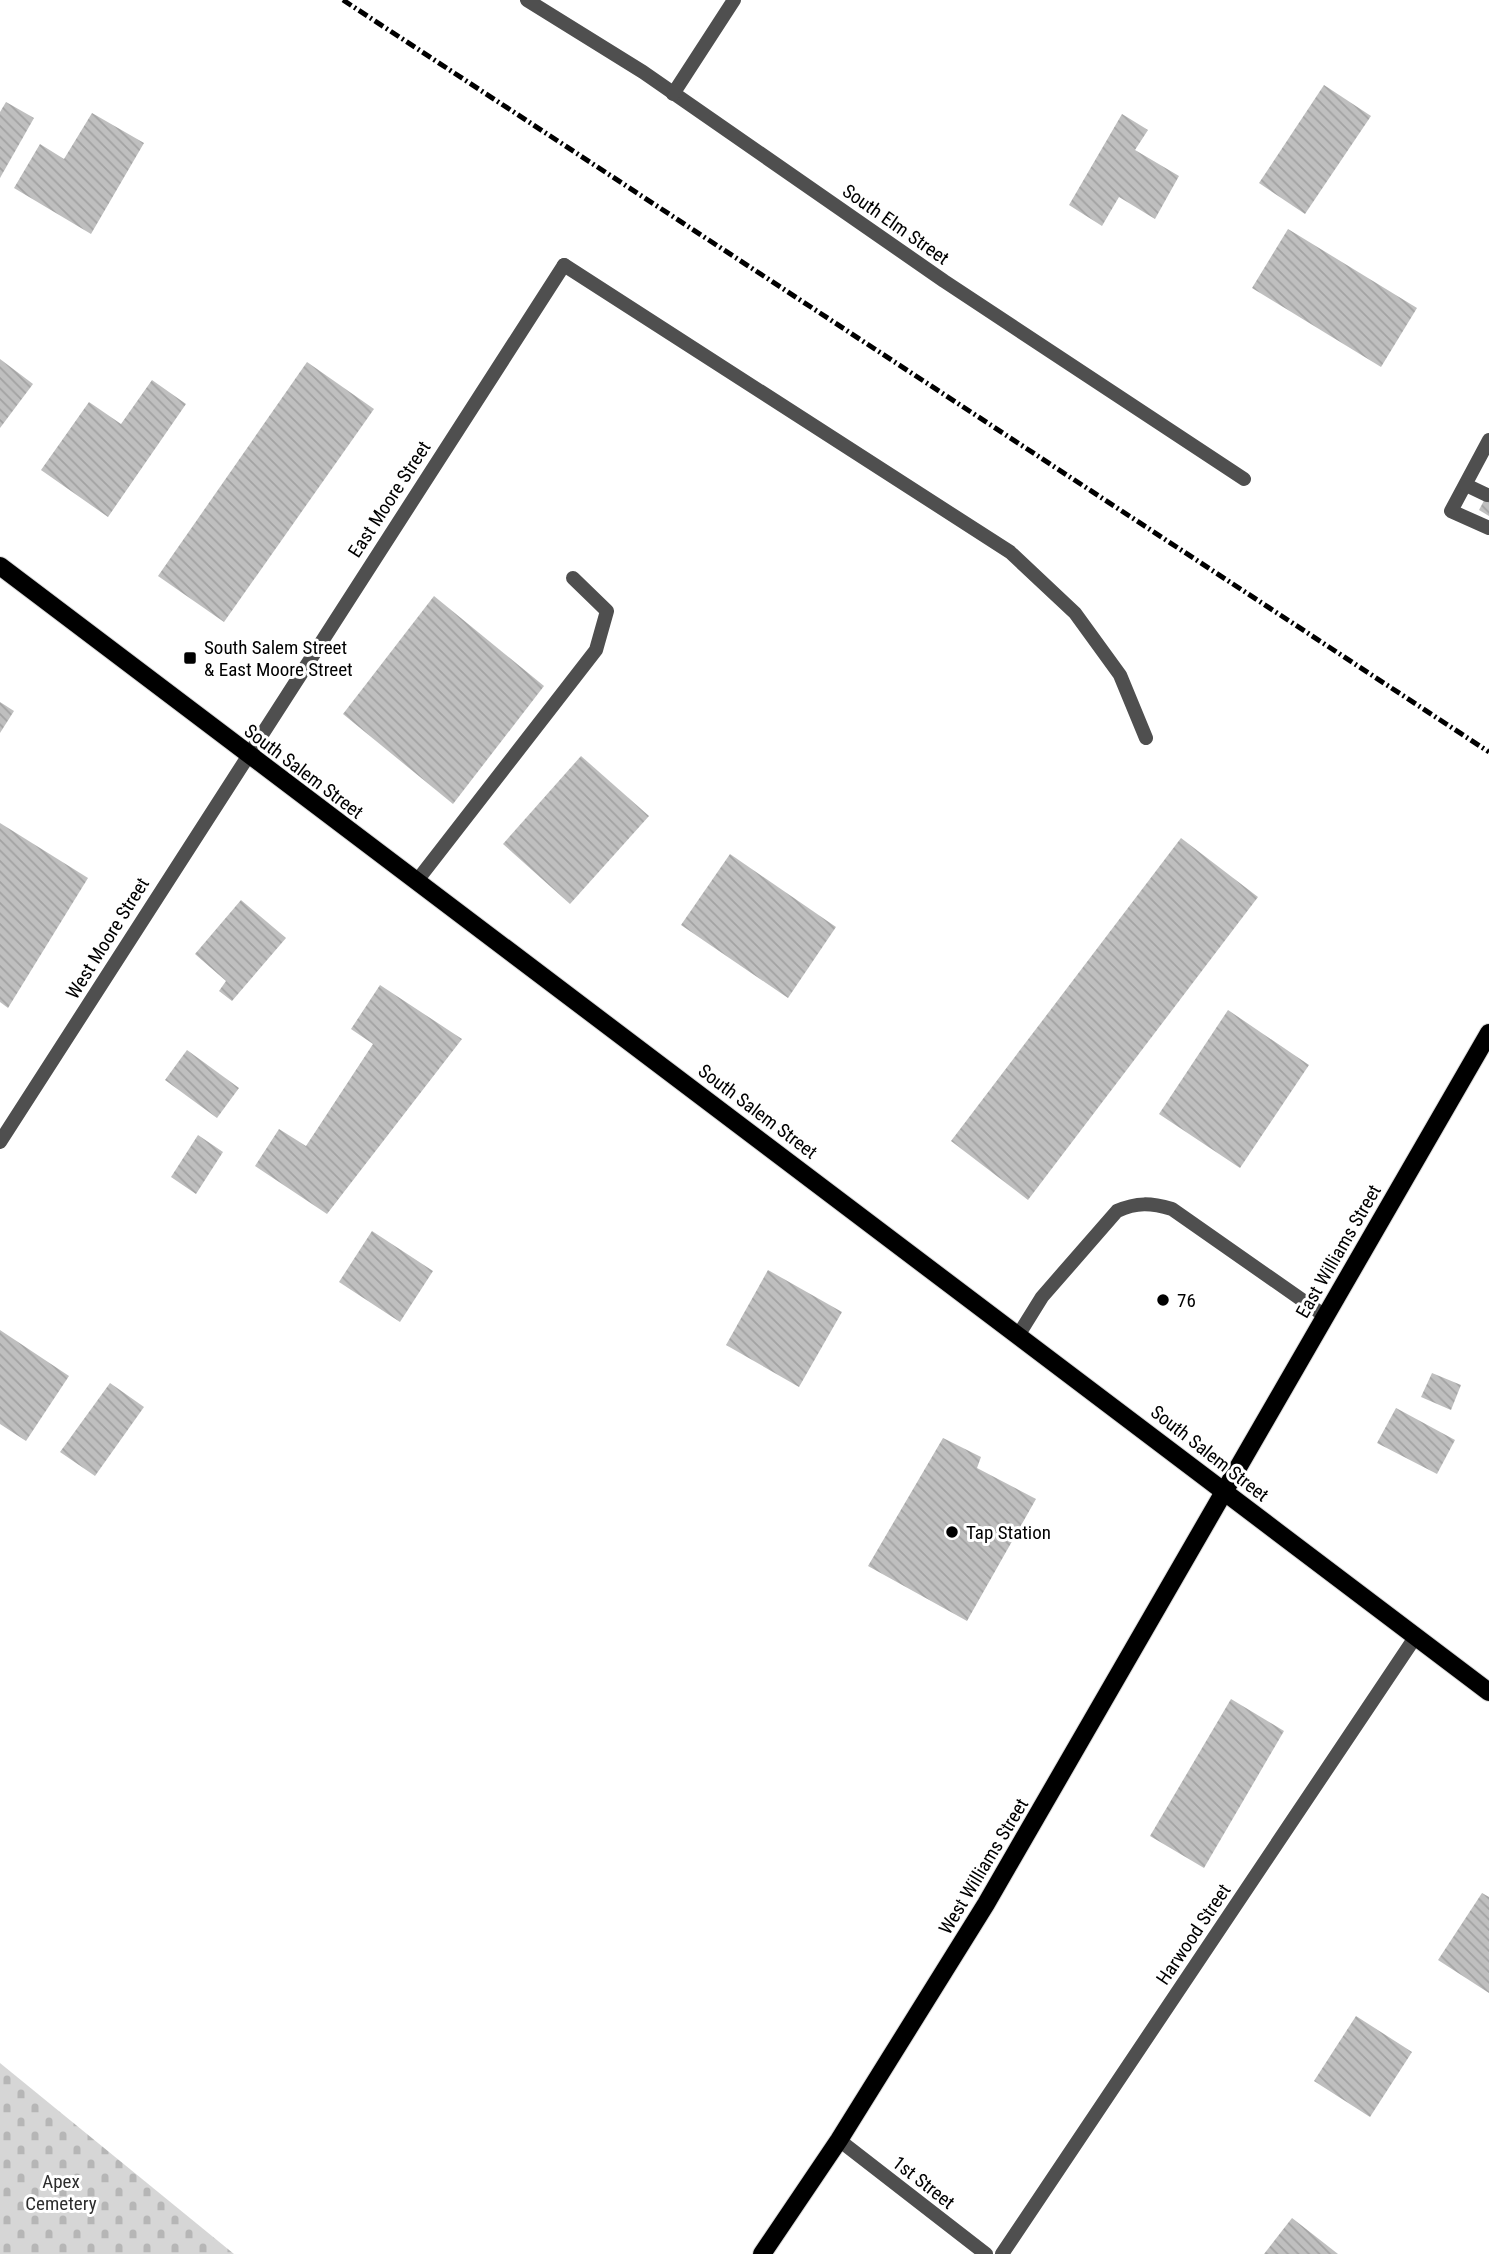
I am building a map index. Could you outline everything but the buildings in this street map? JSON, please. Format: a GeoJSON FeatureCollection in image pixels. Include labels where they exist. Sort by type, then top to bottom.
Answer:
{"type":"FeatureCollection","features":[{"type":"Feature","properties":{"kind":"main road","name":"South Salem Street"},"geometry":{"type":"LineString","coordinates":[[0,566],[1489,1692]]}},
{"type":"Feature","properties":{"kind":"main road","name":"East Williams Street"},"geometry":{"type":"LineString","coordinates":[[1225,1490],[1489,1033]]}},
{"type":"Feature","properties":{"kind":"main road","name":"West Williams Street"},"geometry":{"type":"LineString","coordinates":[[762,2254],[839,2140],[986,1904],[1225,1490]]}},
{"type":"Feature","properties":{"kind":"street","name":"South Elm Street"},"geometry":{"type":"LineString","coordinates":[[527,0],[643,72],[944,281],[1244,479]]}},
{"type":"Feature","properties":{"kind":"street"},"geometry":{"type":"LineString","coordinates":[[673,94],[734,0]]}},
{"type":"Feature","properties":{"kind":"street","name":"East Moore Street"},"geometry":{"type":"LineString","coordinates":[[246,754],[564,265],[1010,552],[1075,613],[1120,675],[1146,738]]}},
{"type":"Feature","properties":{"kind":"street"},"geometry":{"type":"LineString","coordinates":[[1487,450],[1451,511],[1489,528]]}},
{"type":"Feature","properties":{"kind":"street"},"geometry":{"type":"LineString","coordinates":[[1466,485],[1487,495]]}},
{"type":"Feature","properties":{"kind":"street"},"geometry":{"type":"LineString","coordinates":[[416,882],[596,650],[607,611],[573,578]]}},
{"type":"Feature","properties":{"kind":"street","name":"West Moore Street"},"geometry":{"type":"LineString","coordinates":[[0,1142],[246,754]]}},
{"type":"Feature","properties":{"kind":"street"},"geometry":{"type":"LineString","coordinates":[[1019,1334],[1042,1297],[1117,1211],[1133,1204],[1151,1203],[1172,1209],[1325,1316]]}},
{"type":"Feature","properties":{"kind":"street","name":"Harwood Street"},"geometry":{"type":"LineString","coordinates":[[1002,2254],[1416,1636]]}},
{"type":"Feature","properties":{"kind":"street","name":"1st Street"},"geometry":{"type":"LineString","coordinates":[[839,2140],[986,2254]]}},
{"type":"Feature","properties":{"kind":"green space","name":"Apex Cemetery"},"geometry":{"type":"Polygon","coordinates":[[[0,2063],[234,2254],[0,2254],[0,2063]]]}},
{"type":"Feature","properties":{"kind":"railway"},"geometry":{"type":"LineString","coordinates":[[343,0],[1489,752]]}},
{"type":"Feature","properties":{"kind":"place","name":"South Salem Street & East Moore Street"},"geometry":{"type":"Point","coordinates":[190,658]}},
{"type":"Feature","properties":{"kind":"place","name":"76"},"geometry":{"type":"Point","coordinates":[1163,1300]}},
{"type":"Feature","properties":{"kind":"place","name":"Tap Station"},"geometry":{"type":"Point","coordinates":[952,1532]}}]}
